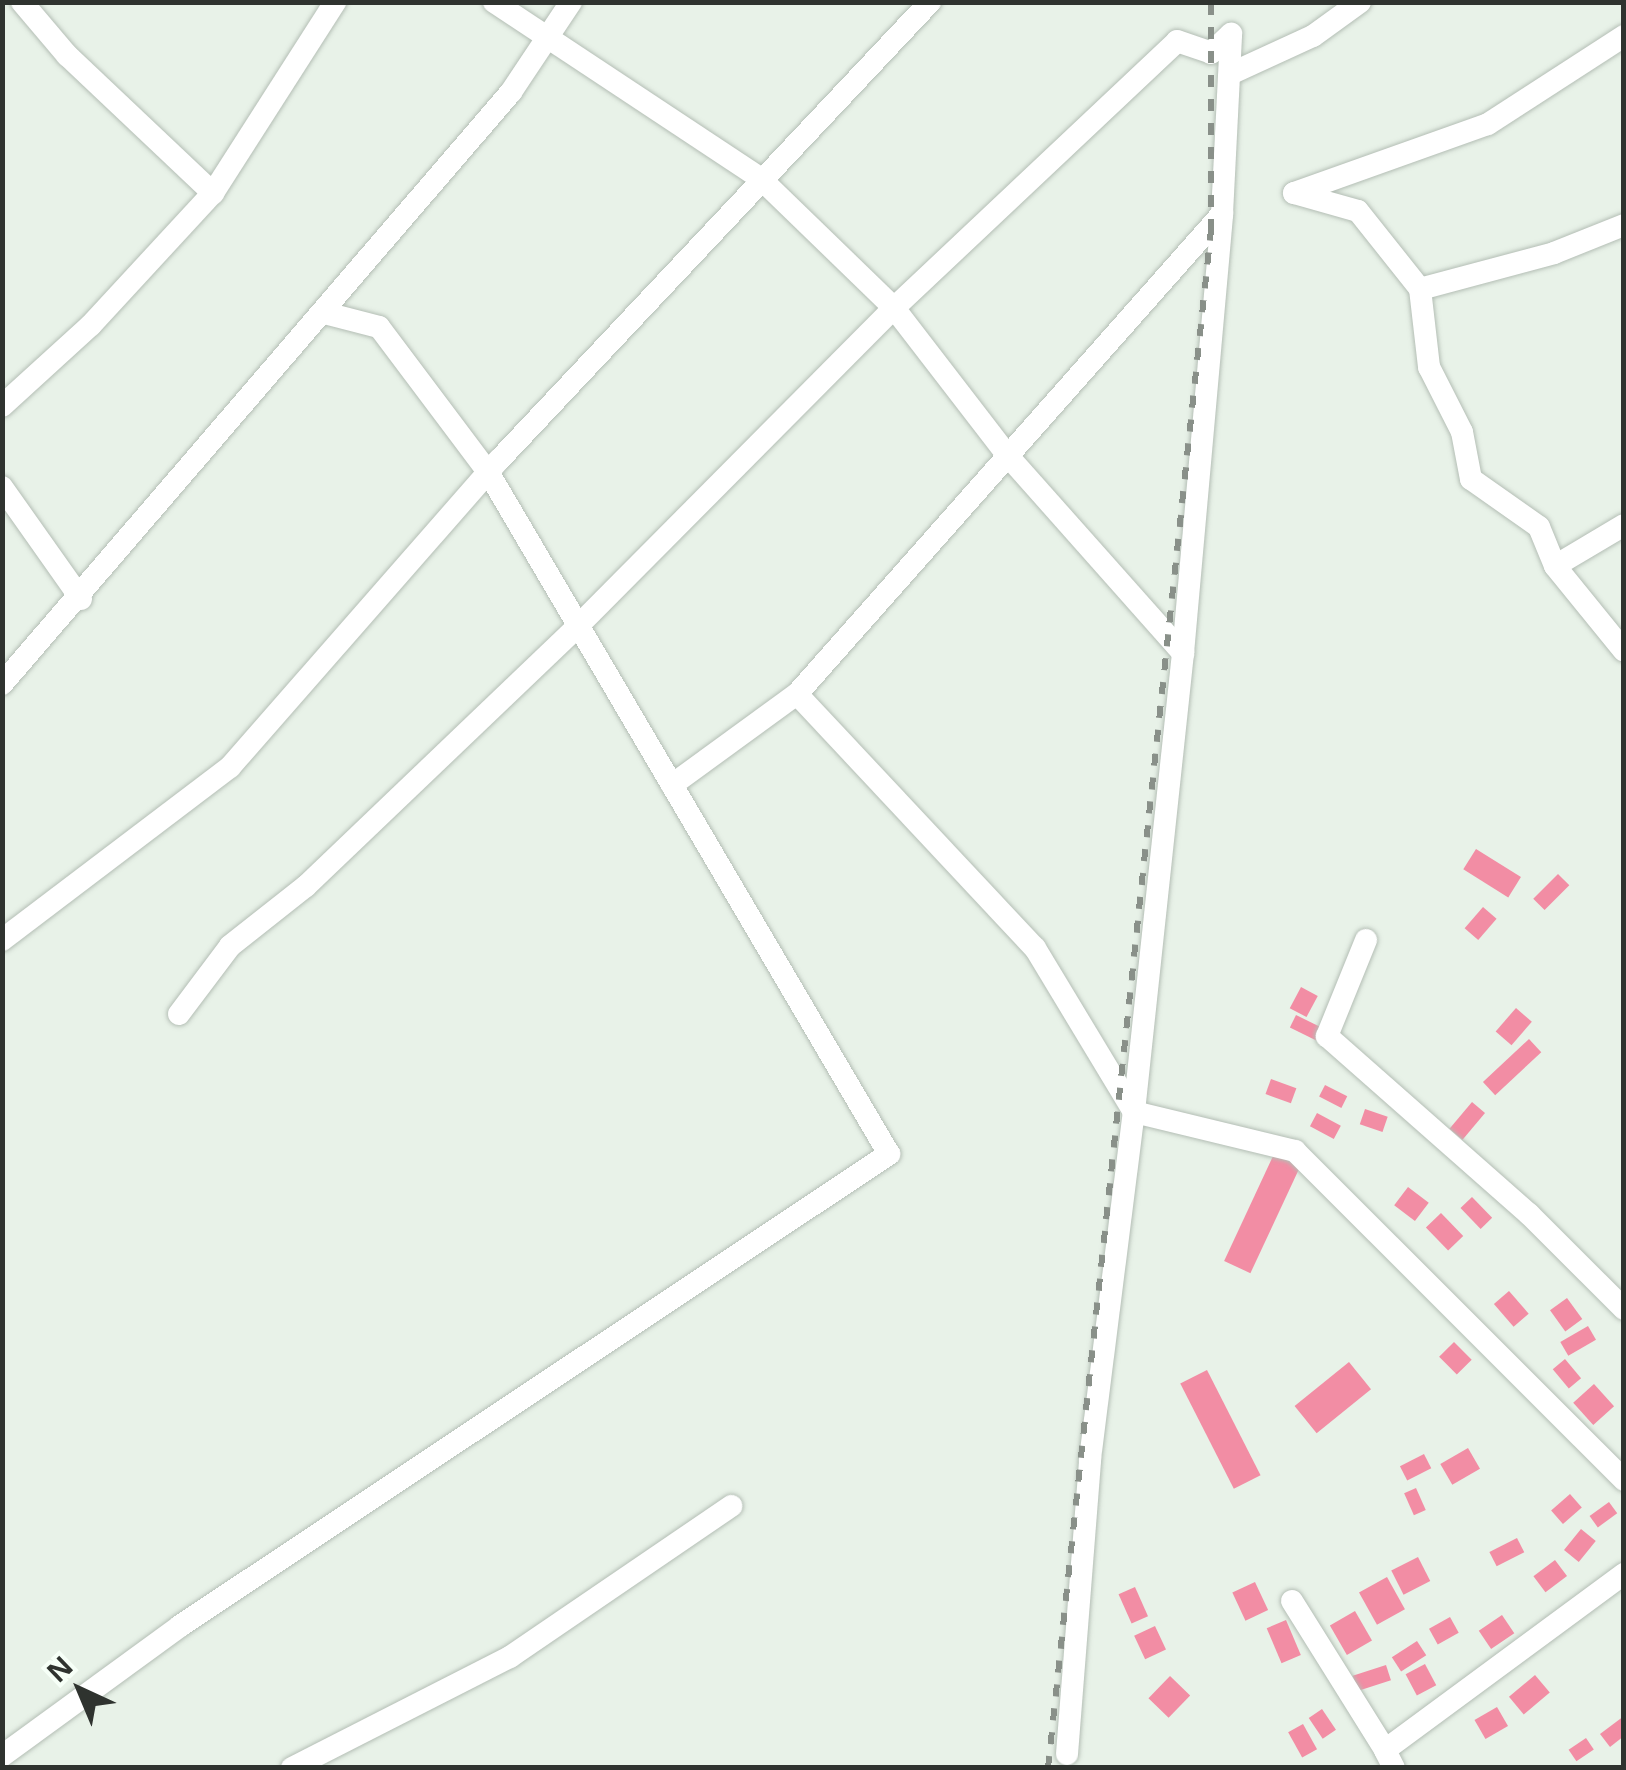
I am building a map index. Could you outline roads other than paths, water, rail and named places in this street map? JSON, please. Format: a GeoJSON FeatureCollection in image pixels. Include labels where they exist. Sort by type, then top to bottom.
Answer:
{"type":"FeatureCollection","features":[{"type":"Feature","properties":{"kind":"street"},"geometry":{"type":"LineString","coordinates":[[22,2],[67,55],[213,193]]}},
{"type":"Feature","properties":{"kind":"street"},"geometry":{"type":"LineString","coordinates":[[2,406],[91,325],[213,193],[335,2]]}},
{"type":"Feature","properties":{"kind":"street"},"geometry":{"type":"LineString","coordinates":[[494,2],[760,178],[894,308],[1008,456],[1183,653]]}},
{"type":"Feature","properties":{"kind":"street"},"geometry":{"type":"LineString","coordinates":[[2,684],[81,599],[511,92],[571,2]]}},
{"type":"Feature","properties":{"kind":"street"},"geometry":{"type":"LineString","coordinates":[[2,940],[230,767],[488,472],[760,178],[930,2]]}},
{"type":"Feature","properties":{"kind":"street"},"geometry":{"type":"LineString","coordinates":[[1230,74],[1313,36],[1360,2]]}},
{"type":"Feature","properties":{"kind":"street"},"geometry":{"type":"LineString","coordinates":[[179,1014],[230,946],[306,886],[578,626],[894,308],[1177,41],[1211,53],[1231,34],[1222,214],[1183,653],[1134,1112],[1090,1458],[1072,1763]]}},
{"type":"Feature","properties":{"kind":"street"},"geometry":{"type":"LineString","coordinates":[[1624,36],[1488,124],[1294,193],[1358,211],[1420,289],[1429,368],[1462,432],[1471,479],[1539,527],[1555,566],[1624,652]]}},
{"type":"Feature","properties":{"kind":"street"},"geometry":{"type":"LineString","coordinates":[[672,785],[797,694],[1222,214]]}},
{"type":"Feature","properties":{"kind":"street"},"geometry":{"type":"LineString","coordinates":[[1420,289],[1554,252],[1624,225]]}},
{"type":"Feature","properties":{"kind":"street"},"geometry":{"type":"LineString","coordinates":[[2,1756],[180,1626],[890,1154],[488,472],[379,327],[326,313]]}},
{"type":"Feature","properties":{"kind":"street"},"geometry":{"type":"LineString","coordinates":[[2,488],[81,599]]}},
{"type":"Feature","properties":{"kind":"street"},"geometry":{"type":"LineString","coordinates":[[1555,566],[1624,525]]}},
{"type":"Feature","properties":{"kind":"street"},"geometry":{"type":"LineString","coordinates":[[797,694],[1035,948],[1134,1112],[1296,1150],[1624,1480]]}},
{"type":"Feature","properties":{"kind":"street"},"geometry":{"type":"LineString","coordinates":[[1366,940],[1327,1036],[1529,1214],[1624,1309]]}},
{"type":"Feature","properties":{"kind":"street"},"geometry":{"type":"LineString","coordinates":[[292,1768],[510,1657],[731,1506]]}},
{"type":"Feature","properties":{"kind":"street"},"geometry":{"type":"LineString","coordinates":[[1292,1601],[1389,1759],[1624,1574]]}},
{"type":"Feature","properties":{"kind":"railway"},"geometry":{"type":"LineString","coordinates":[[1048,1768],[1211,231],[1211,2]]}}]}
